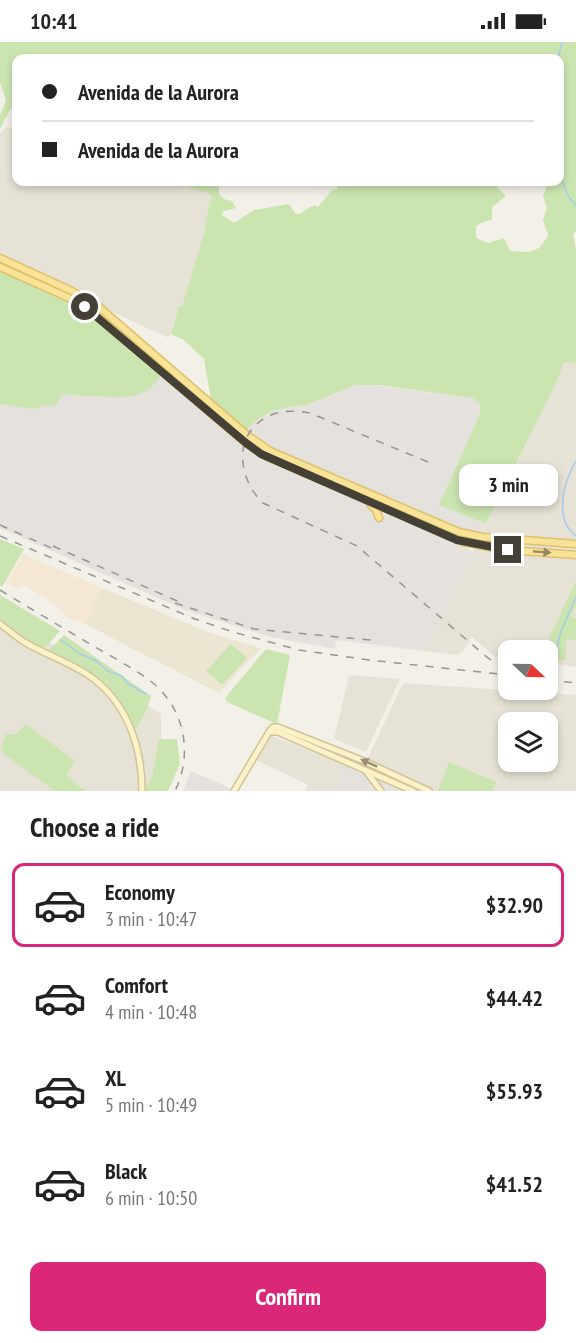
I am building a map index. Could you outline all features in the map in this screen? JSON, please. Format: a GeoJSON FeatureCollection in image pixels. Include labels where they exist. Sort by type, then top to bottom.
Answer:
{"type":"FeatureCollection","features":[{"type":"Feature","properties":{"kind":"main road"},"geometry":{"type":"LineString","coordinates":[[0,258],[86,298],[99,307],[247,435],[270,452],[459,532],[483,537],[576,544]]}},
{"type":"Feature","properties":{"kind":"main road"},"geometry":{"type":"LineString","coordinates":[[0,267],[93,312],[256,450],[468,544],[508,550],[576,555]]}},
{"type":"Feature","properties":{"kind":"main road"},"geometry":{"type":"LineString","coordinates":[[31,281],[36,280],[37,275]]}},
{"type":"Feature","properties":{"kind":"main road"},"geometry":{"type":"LineString","coordinates":[[47,288],[47,284],[51,281]]}},
{"type":"Feature","properties":{"kind":"main road"},"geometry":{"type":"LineString","coordinates":[[360,498],[375,508],[379,518]]}},
{"type":"Feature","properties":{"kind":"street"},"geometry":{"type":"LineString","coordinates":[[0,624],[25,643],[100,684],[128,723],[138,748],[142,791]]}},
{"type":"Feature","properties":{"kind":"street"},"geometry":{"type":"LineString","coordinates":[[234,791],[272,730],[279,727],[318,746],[429,791]]}},
{"type":"Feature","properties":{"kind":"street"},"geometry":{"type":"LineString","coordinates":[[326,749],[412,791]]}},
{"type":"Feature","properties":{"kind":"street"},"geometry":{"type":"LineString","coordinates":[[365,770],[381,791]]}},
{"type":"Feature","properties":{"kind":"shaded area"},"geometry":{"type":"Polygon","coordinates":[[[7,126],[12,129],[12,186],[184,186],[212,195],[204,226],[207,227],[182,306],[179,306],[169,338],[0,260],[0,133],[7,126]]]}},
{"type":"Feature","properties":{"kind":"shaded area"},"geometry":{"type":"Polygon","coordinates":[[[0,270],[81,308],[94,317],[258,457],[473,551],[424,651],[336,640],[335,649],[270,637],[185,610],[0,528],[0,270]]]}},
{"type":"Feature","properties":{"kind":"shaded area"},"geometry":{"type":"Polygon","coordinates":[[[564,362],[576,363],[576,667],[558,664],[558,640],[498,640],[498,657],[472,637],[463,651],[457,655],[424,651],[558,379],[564,362]]]}},
{"type":"Feature","properties":{"kind":"shaded area"},"geometry":{"type":"Polygon","coordinates":[[[364,384],[473,398],[478,402],[481,408],[480,414],[440,505],[486,524],[481,533],[455,528],[275,451],[246,430],[257,420],[273,411],[306,405],[350,386],[364,384]]]}},
{"type":"Feature","properties":{"kind":"shaded area"},"geometry":{"type":"Polygon","coordinates":[[[23,554],[102,588],[85,624],[66,617],[56,605],[23,584],[19,588],[7,583],[23,554]]]}},
{"type":"Feature","properties":{"kind":"shaded area"},"geometry":{"type":"Polygon","coordinates":[[[102,588],[208,632],[261,648],[219,693],[85,624],[102,588]]]}},
{"type":"Feature","properties":{"kind":"shaded area"},"geometry":{"type":"Polygon","coordinates":[[[0,611],[161,714],[161,778],[152,791],[0,791],[0,611]]]}},
{"type":"Feature","properties":{"kind":"shaded area"},"geometry":{"type":"Polygon","coordinates":[[[349,675],[400,679],[366,752],[334,739],[349,675]]]}},
{"type":"Feature","properties":{"kind":"shaded area"},"geometry":{"type":"Polygon","coordinates":[[[403,683],[498,690],[498,700],[558,700],[558,694],[576,695],[576,791],[435,791],[367,760],[403,683]]]}},
{"type":"Feature","properties":{"kind":"shaded area"},"geometry":{"type":"Polygon","coordinates":[[[270,735],[345,764],[333,791],[305,791],[307,784],[256,760],[270,735]]]}},
{"type":"Feature","properties":{"kind":"shaded area"},"geometry":{"type":"Polygon","coordinates":[[[345,764],[406,791],[333,791],[345,764]]]}},
{"type":"Feature","properties":{"kind":"shaded area"},"geometry":{"type":"Polygon","coordinates":[[[191,771],[232,789],[231,791],[183,791],[191,771]]]}},
{"type":"Feature","properties":{"kind":"green space"},"geometry":{"type":"Polygon","coordinates":[[[0,42],[576,42],[576,231],[573,234],[576,250],[576,363],[564,362],[558,379],[486,524],[439,505],[480,414],[480,405],[473,398],[378,385],[355,385],[306,405],[273,411],[257,420],[246,430],[211,399],[204,359],[184,340],[171,334],[206,227],[204,226],[212,195],[186,186],[219,186],[219,194],[224,199],[232,201],[236,208],[223,211],[222,215],[234,223],[254,210],[289,204],[295,213],[299,214],[314,205],[318,207],[337,186],[496,186],[506,196],[492,207],[492,220],[476,226],[476,238],[488,243],[504,238],[510,251],[529,252],[539,248],[548,235],[543,220],[547,208],[543,196],[547,186],[564,186],[564,54],[12,54],[12,108],[0,129],[0,115],[6,101],[0,82],[0,42]]]}},
{"type":"Feature","properties":{"kind":"green space"},"geometry":{"type":"Polygon","coordinates":[[[0,270],[81,308],[94,317],[161,374],[155,383],[149,389],[133,396],[79,396],[63,393],[55,406],[44,405],[34,409],[0,404],[0,270]]]}},
{"type":"Feature","properties":{"kind":"green space"},"geometry":{"type":"Polygon","coordinates":[[[0,539],[24,549],[2,587],[0,585],[0,539]]]}},
{"type":"Feature","properties":{"kind":"green space"},"geometry":{"type":"Polygon","coordinates":[[[576,581],[576,605],[571,617],[576,618],[576,640],[566,639],[566,660],[558,660],[558,640],[548,640],[576,581]]]}},
{"type":"Feature","properties":{"kind":"green space"},"geometry":{"type":"Polygon","coordinates":[[[0,595],[60,631],[43,650],[0,619],[0,595]]]}},
{"type":"Feature","properties":{"kind":"green space"},"geometry":{"type":"Polygon","coordinates":[[[64,635],[151,696],[136,729],[118,700],[99,681],[48,651],[64,635]]]}},
{"type":"Feature","properties":{"kind":"green space"},"geometry":{"type":"Polygon","coordinates":[[[231,644],[247,658],[222,685],[206,671],[231,644]]]}},
{"type":"Feature","properties":{"kind":"green space"},"geometry":{"type":"Polygon","coordinates":[[[266,649],[290,655],[277,724],[227,702],[225,698],[266,649]]]}},
{"type":"Feature","properties":{"kind":"green space"},"geometry":{"type":"Polygon","coordinates":[[[26,724],[75,761],[66,775],[85,791],[55,791],[4,754],[1,749],[6,734],[16,734],[26,724]]]}},
{"type":"Feature","properties":{"kind":"green space"},"geometry":{"type":"Polygon","coordinates":[[[159,739],[177,739],[180,764],[168,791],[144,791],[152,777],[159,739]]]}},
{"type":"Feature","properties":{"kind":"green space"},"geometry":{"type":"Polygon","coordinates":[[[449,762],[496,782],[492,791],[438,791],[449,762]]]}},
{"type":"Feature","properties":{"kind":"waterway"},"geometry":{"type":"LineString","coordinates":[[559,54],[562,42]]}},
{"type":"Feature","properties":{"kind":"waterway"},"geometry":{"type":"LineString","coordinates":[[564,186],[568,196],[576,205]]}},
{"type":"Feature","properties":{"kind":"waterway"},"geometry":{"type":"LineString","coordinates":[[576,461],[568,479],[563,500],[565,520],[569,529],[576,536]]}},
{"type":"Feature","properties":{"kind":"waterway"},"geometry":{"type":"LineString","coordinates":[[558,643],[576,597]]}},
{"type":"Feature","properties":{"kind":"waterway"},"geometry":{"type":"LineString","coordinates":[[61,640],[80,654],[95,660],[108,671],[122,676],[127,683],[146,694]]}},
{"type":"Feature","properties":{"kind":"railway"},"geometry":{"type":"LineString","coordinates":[[428,462],[310,413],[293,411],[270,415],[254,426],[247,436],[243,459],[244,471],[249,483],[263,503],[357,546],[488,658],[498,664]]}},
{"type":"Feature","properties":{"kind":"railway"},"geometry":{"type":"LineString","coordinates":[[0,525],[58,551]]}},
{"type":"Feature","properties":{"kind":"railway"},"geometry":{"type":"LineString","coordinates":[[0,536],[195,619],[233,632],[299,650],[498,674]]}},
{"type":"Feature","properties":{"kind":"railway"},"geometry":{"type":"LineString","coordinates":[[53,546],[184,604]]}},
{"type":"Feature","properties":{"kind":"railway"},"geometry":{"type":"LineString","coordinates":[[0,590],[132,668],[164,694],[179,719],[183,733],[184,762],[175,791]]}},
{"type":"Feature","properties":{"kind":"railway"},"geometry":{"type":"LineString","coordinates":[[175,603],[254,629],[371,640]]}},
{"type":"Feature","properties":{"kind":"railway"},"geometry":{"type":"LineString","coordinates":[[558,681],[576,683]]}},
{"type":"Feature","properties":{"kind":"route"},"geometry":{"type":"LineString","coordinates":[[85,307],[261,454],[457,540],[468,544],[508,550]]}}]}
